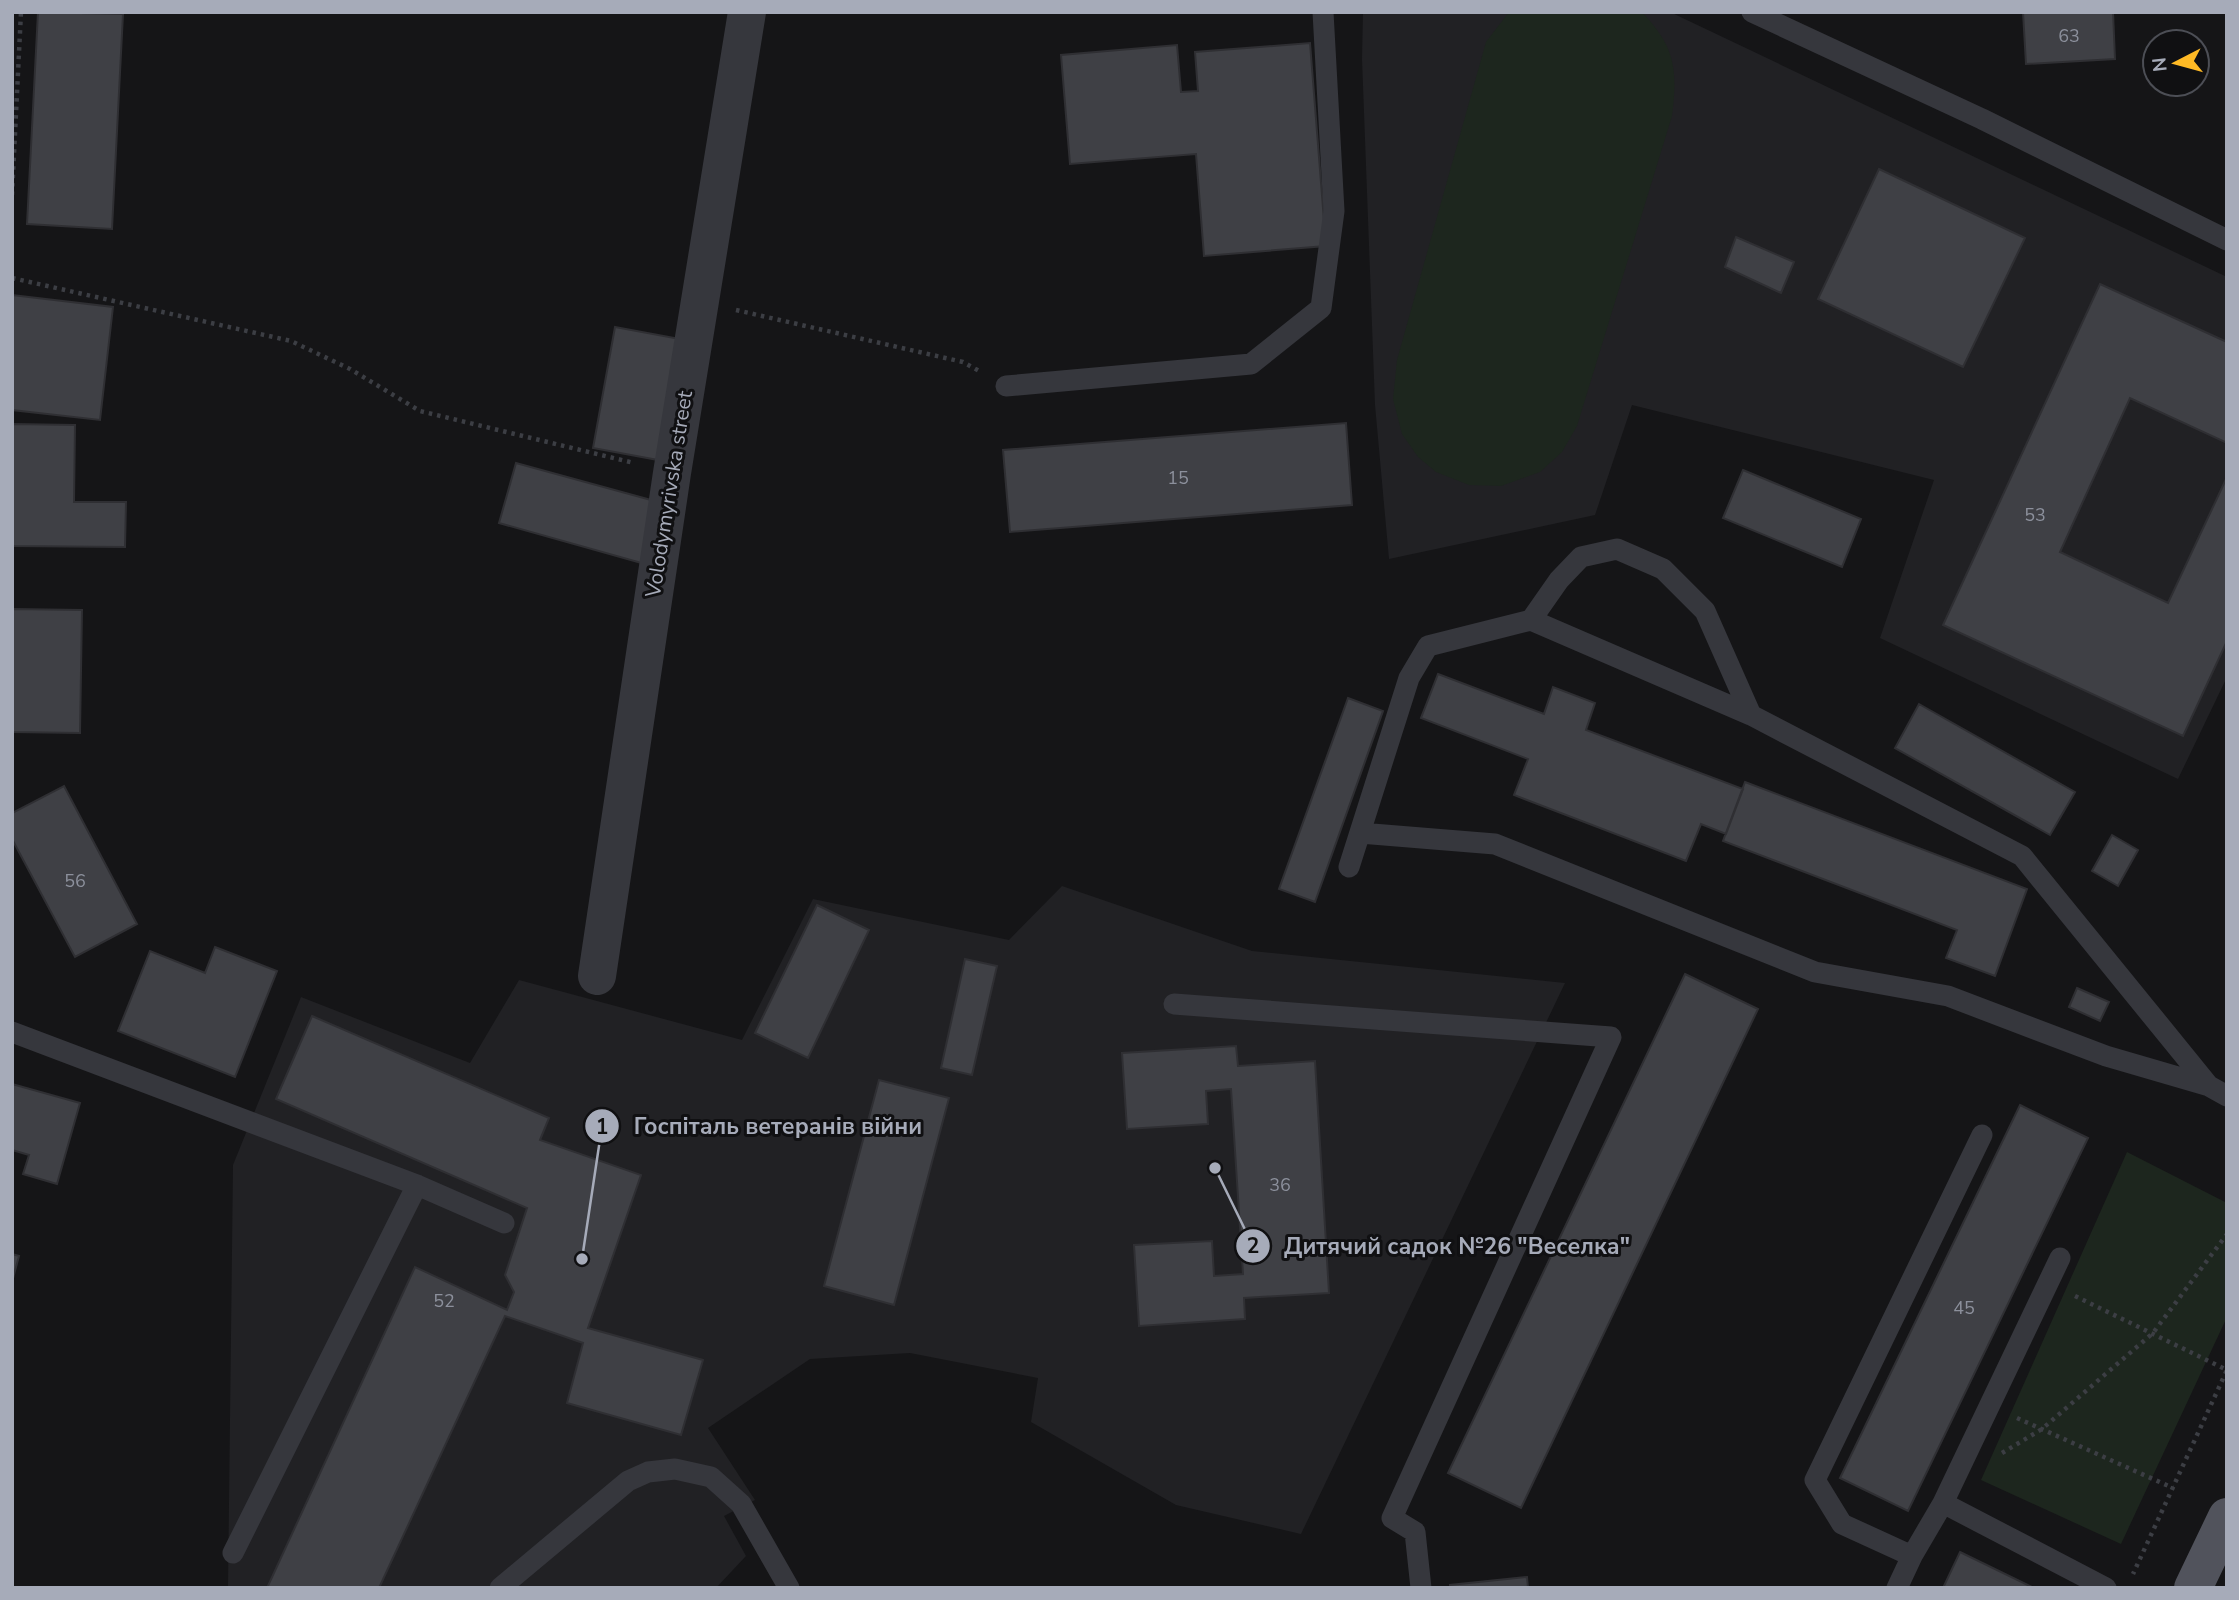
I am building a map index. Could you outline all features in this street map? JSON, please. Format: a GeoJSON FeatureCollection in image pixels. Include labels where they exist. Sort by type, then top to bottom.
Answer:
{"type":"FeatureCollection","features":[{"type":"Feature","properties":{"kind":"main road"},"geometry":{"type":"LineString","coordinates":[[2193,1588],[2227,1517]]}},
{"type":"Feature","properties":{"kind":"street","name":"Volodymyrivska street"},"geometry":{"type":"LineString","coordinates":[[597,976],[672,473],[747,12]]}},
{"type":"Feature","properties":{"kind":"lane"},"geometry":{"type":"LineString","coordinates":[[1006,386],[1251,364],[1321,308],[1334,211],[1323,12]]}},
{"type":"Feature","properties":{"kind":"lane"},"geometry":{"type":"LineString","coordinates":[[1752,12],[1982,119],[2227,240]]}},
{"type":"Feature","properties":{"kind":"lane"},"geometry":{"type":"LineString","coordinates":[[1531,620],[1559,580],[1581,557],[1617,549],[1663,569],[1705,611],[1751,715]]}},
{"type":"Feature","properties":{"kind":"lane"},"geometry":{"type":"LineString","coordinates":[[1349,867],[1409,678],[1428,646],[1531,620],[1751,715],[2022,856],[2218,1091]]}},
{"type":"Feature","properties":{"kind":"lane"},"geometry":{"type":"LineString","coordinates":[[1360,832],[1495,844],[1815,972],[1948,996],[2106,1056],[2218,1091]]}},
{"type":"Feature","properties":{"kind":"lane"},"geometry":{"type":"LineString","coordinates":[[1174,1004],[1611,1037],[1392,1518],[1415,1532],[1421,1588]]}},
{"type":"Feature","properties":{"kind":"lane"},"geometry":{"type":"LineString","coordinates":[[12,1031],[417,1185],[504,1223]]}},
{"type":"Feature","properties":{"kind":"lane"},"geometry":{"type":"LineString","coordinates":[[1912,1556],[1842,1524],[1815,1480],[1982,1135]]}},
{"type":"Feature","properties":{"kind":"lane"},"geometry":{"type":"LineString","coordinates":[[233,1553],[417,1185]]}},
{"type":"Feature","properties":{"kind":"lane"},"geometry":{"type":"LineString","coordinates":[[1897,1588],[1953,1483],[2060,1258]]}},
{"type":"Feature","properties":{"kind":"lane"},"geometry":{"type":"LineString","coordinates":[[500,1588],[628,1481],[648,1472],[675,1469],[711,1477],[741,1504],[789,1588]]}},
{"type":"Feature","properties":{"kind":"lane"},"geometry":{"type":"LineString","coordinates":[[1943,1503],[2106,1588]]}},
{"type":"Feature","properties":{"kind":"path"},"geometry":{"type":"LineString","coordinates":[[12,195],[22,12]]}},
{"type":"Feature","properties":{"kind":"path"},"geometry":{"type":"LineString","coordinates":[[12,278],[291,341],[350,369],[420,411],[672,473]]}},
{"type":"Feature","properties":{"kind":"path"},"geometry":{"type":"LineString","coordinates":[[700,302],[963,362],[1006,386]]}},
{"type":"Feature","properties":{"kind":"path"},"geometry":{"type":"LineString","coordinates":[[1953,1483],[2042,1429],[2153,1333],[2227,1234]]}},
{"type":"Feature","properties":{"kind":"path"},"geometry":{"type":"LineString","coordinates":[[2048,1283],[2227,1370],[2133,1575]]}},
{"type":"Feature","properties":{"kind":"path"},"geometry":{"type":"LineString","coordinates":[[1989,1405],[2173,1488]]}},
{"type":"Feature","properties":{"kind":"shaded area"},"geometry":{"type":"Polygon","coordinates":[[[1363,12],[1670,12],[2227,277],[2227,677],[2178,779],[1880,638],[1934,480],[1632,405],[1595,515],[1389,559],[1375,405],[1362,59],[1363,12]]]}},
{"type":"Feature","properties":{"kind":"shaded area"},"geometry":{"type":"Polygon","coordinates":[[[1509,12],[1642,12],[1668,48],[1674,72],[1674,99],[1672,116],[1577,426],[1562,452],[1540,472],[1501,486],[1469,485],[1436,472],[1418,457],[1402,434],[1393,399],[1397,360],[1486,42],[1509,12]]]}},
{"type":"Feature","properties":{"kind":"shaded area"},"geometry":{"type":"Polygon","coordinates":[[[1062,886],[1252,951],[1565,983],[1301,1534],[1176,1505],[1031,1422],[1038,1378],[910,1353],[810,1359],[708,1428],[755,1500],[724,1516],[746,1556],[716,1588],[228,1588],[233,1165],[301,997],[470,1063],[519,980],[742,1040],[813,899],[1009,940],[1062,886]]]}},
{"type":"Feature","properties":{"kind":"shaded area"},"geometry":{"type":"Polygon","coordinates":[[[2127,1152],[2227,1203],[2227,1317],[2121,1544],[1981,1480],[2127,1152]]]}},
{"type":"Feature","properties":{"kind":"building"},"geometry":{"type":"Polygon","coordinates":[[[38,12],[123,14],[112,229],[27,224],[38,12]]]}},
{"type":"Feature","properties":{"kind":"building"},"geometry":{"type":"Polygon","coordinates":[[[2023,12],[2113,12],[2115,59],[2026,64],[2023,12]]]}},
{"type":"Feature","properties":{"kind":"building"},"geometry":{"type":"Polygon","coordinates":[[[1310,43],[1326,246],[1204,256],[1196,154],[1070,164],[1061,55],[1177,45],[1181,92],[1198,91],[1195,52],[1310,43]]]}},
{"type":"Feature","properties":{"kind":"building"},"geometry":{"type":"Polygon","coordinates":[[[1879,169],[2025,238],[1963,367],[1818,299],[1879,169]]]}},
{"type":"Feature","properties":{"kind":"building"},"geometry":{"type":"Polygon","coordinates":[[[1736,237],[1794,262],[1781,293],[1725,267],[1736,237]]]}},
{"type":"Feature","properties":{"kind":"building"},"geometry":{"type":"Polygon","coordinates":[[[2100,284],[2227,342],[2227,443],[2130,398],[2060,552],[2168,603],[2227,477],[2227,641],[2183,736],[1943,625],[2100,284]]]}},
{"type":"Feature","properties":{"kind":"building"},"geometry":{"type":"Polygon","coordinates":[[[12,295],[113,307],[100,420],[12,410],[12,295]]]}},
{"type":"Feature","properties":{"kind":"building"},"geometry":{"type":"Polygon","coordinates":[[[615,327],[680,339],[658,460],[593,448],[615,327]]]}},
{"type":"Feature","properties":{"kind":"building"},"geometry":{"type":"Polygon","coordinates":[[[1346,423],[1352,505],[1010,532],[1003,450],[1346,423]]]}},
{"type":"Feature","properties":{"kind":"building"},"geometry":{"type":"Polygon","coordinates":[[[12,424],[75,425],[74,502],[126,502],[125,547],[12,546],[12,424]]]}},
{"type":"Feature","properties":{"kind":"building"},"geometry":{"type":"Polygon","coordinates":[[[516,463],[662,503],[645,564],[499,523],[516,463]]]}},
{"type":"Feature","properties":{"kind":"building"},"geometry":{"type":"Polygon","coordinates":[[[1743,470],[1861,519],[1842,567],[1723,518],[1743,470]]]}},
{"type":"Feature","properties":{"kind":"building"},"geometry":{"type":"Polygon","coordinates":[[[12,609],[82,610],[80,733],[12,732],[12,609]]]}},
{"type":"Feature","properties":{"kind":"building"},"geometry":{"type":"Polygon","coordinates":[[[1438,674],[1544,714],[1553,687],[1595,703],[1586,730],[1743,789],[1726,834],[1701,824],[1686,861],[1514,795],[1528,759],[1421,718],[1438,674]]]}},
{"type":"Feature","properties":{"kind":"building"},"geometry":{"type":"Polygon","coordinates":[[[1348,698],[1383,711],[1315,902],[1279,889],[1348,698]]]}},
{"type":"Feature","properties":{"kind":"building"},"geometry":{"type":"Polygon","coordinates":[[[1919,704],[2075,792],[2050,835],[1895,748],[1919,704]]]}},
{"type":"Feature","properties":{"kind":"building"},"geometry":{"type":"Polygon","coordinates":[[[1745,782],[2027,889],[1995,976],[1946,958],[1957,930],[1723,841],[1745,782]]]}},
{"type":"Feature","properties":{"kind":"building"},"geometry":{"type":"Polygon","coordinates":[[[64,786],[137,924],[75,957],[12,839],[12,813],[64,786]]]}},
{"type":"Feature","properties":{"kind":"building"},"geometry":{"type":"Polygon","coordinates":[[[2112,835],[2138,850],[2118,886],[2092,871],[2112,835]]]}},
{"type":"Feature","properties":{"kind":"building"},"geometry":{"type":"Polygon","coordinates":[[[817,905],[869,930],[808,1058],[755,1033],[817,905]]]}},
{"type":"Feature","properties":{"kind":"building"},"geometry":{"type":"Polygon","coordinates":[[[215,947],[277,971],[235,1077],[118,1031],[150,951],[205,973],[215,947]]]}},
{"type":"Feature","properties":{"kind":"building"},"geometry":{"type":"Polygon","coordinates":[[[965,959],[997,966],[972,1075],[941,1068],[965,959]]]}},
{"type":"Feature","properties":{"kind":"building"},"geometry":{"type":"Polygon","coordinates":[[[1685,974],[1758,1009],[1521,1508],[1448,1473],[1685,974]]]}},
{"type":"Feature","properties":{"kind":"building"},"geometry":{"type":"Polygon","coordinates":[[[2077,988],[2109,1002],[2100,1021],[2069,1007],[2077,988]]]}},
{"type":"Feature","properties":{"kind":"building"},"geometry":{"type":"Polygon","coordinates":[[[312,1016],[549,1118],[540,1140],[641,1175],[588,1328],[703,1360],[681,1435],[567,1403],[583,1343],[505,1316],[379,1588],[267,1588],[415,1267],[507,1310],[514,1292],[505,1275],[527,1208],[276,1099],[312,1016]]]}},
{"type":"Feature","properties":{"kind":"building"},"geometry":{"type":"Polygon","coordinates":[[[1236,1046],[1238,1066],[1315,1061],[1329,1293],[1244,1298],[1245,1319],[1139,1326],[1134,1245],[1212,1241],[1214,1276],[1243,1274],[1231,1089],[1206,1091],[1208,1124],[1127,1129],[1122,1053],[1236,1046]]]}},
{"type":"Feature","properties":{"kind":"building"},"geometry":{"type":"Polygon","coordinates":[[[879,1080],[949,1098],[894,1305],[824,1286],[879,1080]]]}},
{"type":"Feature","properties":{"kind":"building"},"geometry":{"type":"Polygon","coordinates":[[[12,1084],[80,1103],[57,1184],[23,1174],[29,1155],[12,1150],[12,1084]]]}},
{"type":"Feature","properties":{"kind":"building"},"geometry":{"type":"Polygon","coordinates":[[[2020,1105],[2088,1138],[1908,1511],[1840,1478],[2020,1105]]]}},
{"type":"Feature","properties":{"kind":"building"},"geometry":{"type":"Polygon","coordinates":[[[12,1254],[19,1256],[12,1282],[12,1254]]]}},
{"type":"Feature","properties":{"kind":"building"},"geometry":{"type":"Polygon","coordinates":[[[1960,1552],[2032,1587],[1943,1588],[1960,1552]]]}},
{"type":"Feature","properties":{"kind":"building"},"geometry":{"type":"Polygon","coordinates":[[[1527,1577],[1528,1588],[1450,1588],[1450,1585],[1527,1577]]]}},
{"type":"Feature","properties":{"kind":"place","name":"Дитячий садок №26 \"Веселка\""},"geometry":{"type":"Point","coordinates":[1215,1168]}},
{"type":"Feature","properties":{"kind":"place","name":"Госпіталь ветеранів війни"},"geometry":{"type":"Point","coordinates":[582,1259]}}]}
